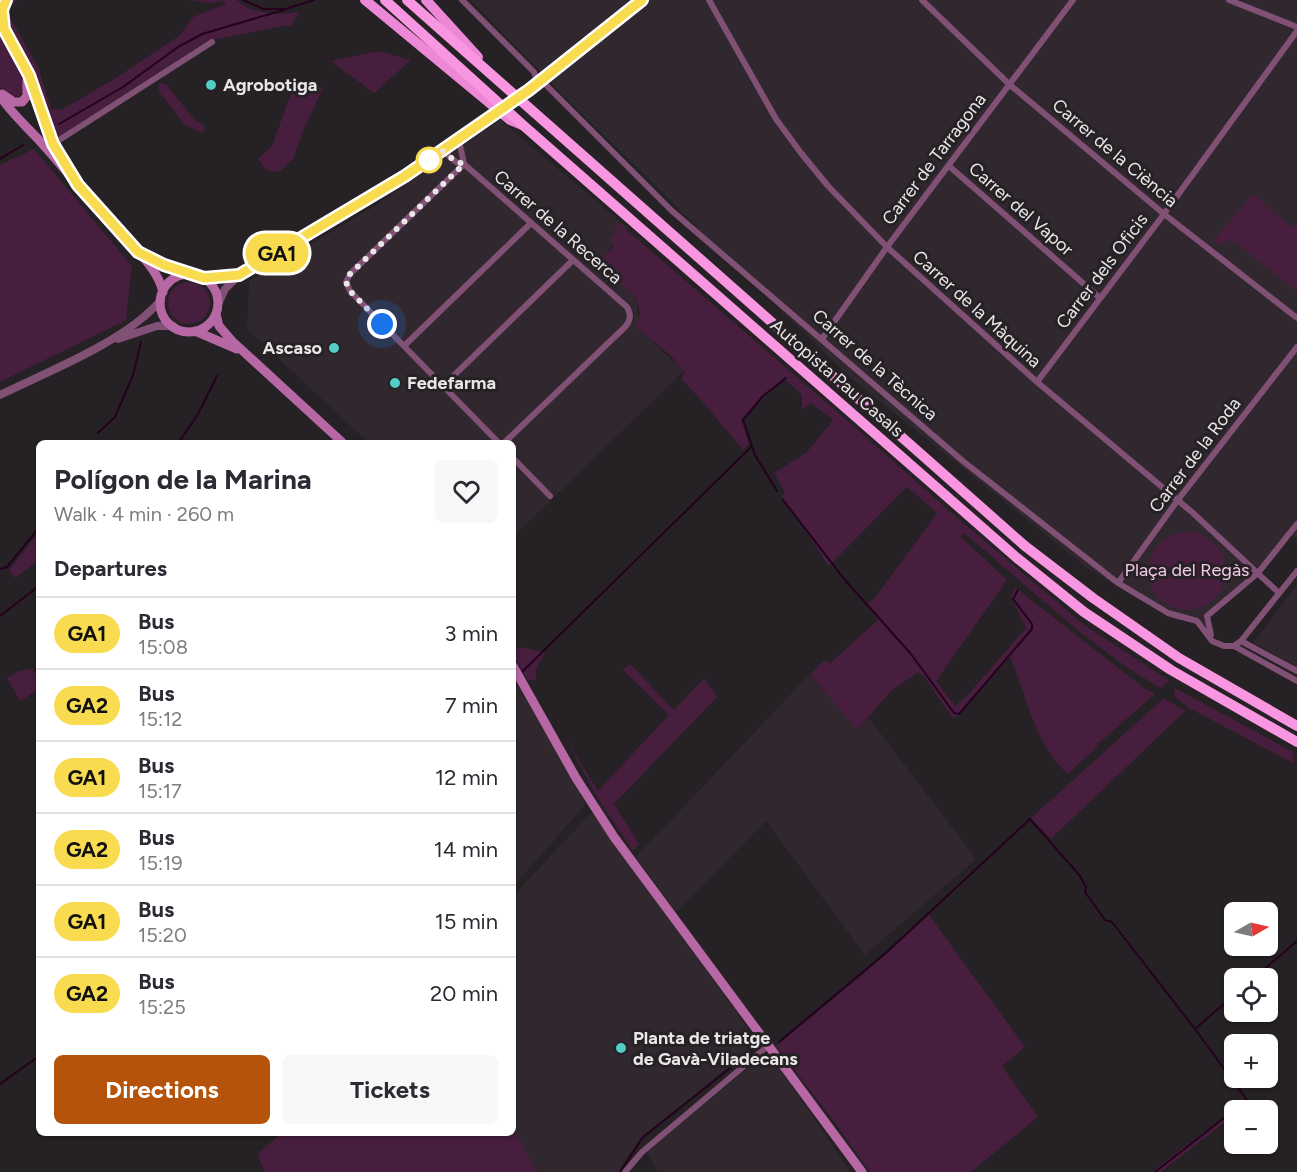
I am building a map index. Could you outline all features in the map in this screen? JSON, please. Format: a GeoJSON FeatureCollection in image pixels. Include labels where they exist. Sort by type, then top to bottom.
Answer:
{"type":"FeatureCollection","features":[{"type":"Feature","properties":{"kind":"highway"},"geometry":{"type":"LineString","coordinates":[[361,0],[369,3],[491,100]]}},
{"type":"Feature","properties":{"kind":"highway","name":"Autopista Pau Casals"},"geometry":{"type":"LineString","coordinates":[[385,0],[491,100],[524,126],[1008,550],[1084,612],[1188,681],[1297,742]]}},
{"type":"Feature","properties":{"kind":"highway","name":"Autopista Pau Casals"},"geometry":{"type":"LineString","coordinates":[[407,0],[1025,546],[1093,598],[1179,658],[1297,726]]}},
{"type":"Feature","properties":{"kind":"highway"},"geometry":{"type":"LineString","coordinates":[[426,0],[498,80]]}},
{"type":"Feature","properties":{"kind":"main road"},"geometry":{"type":"LineString","coordinates":[[6,0],[2,10],[2,26],[29,75],[53,144],[78,185]]}},
{"type":"Feature","properties":{"kind":"main road"},"geometry":{"type":"LineString","coordinates":[[0,94],[14,102],[25,100],[28,91],[24,66]]}},
{"type":"Feature","properties":{"kind":"main road"},"geometry":{"type":"LineString","coordinates":[[0,94],[17,118],[138,252],[159,280],[164,315],[173,326],[182,330],[195,330],[207,325],[216,314]]}},
{"type":"Feature","properties":{"kind":"main road"},"geometry":{"type":"LineString","coordinates":[[138,252],[186,274],[204,278],[214,289],[218,304],[216,314],[219,326],[244,353],[340,440]]}},
{"type":"Feature","properties":{"kind":"main road"},"geometry":{"type":"LineString","coordinates":[[162,296],[173,279],[186,274]]}},
{"type":"Feature","properties":{"kind":"main road"},"geometry":{"type":"LineString","coordinates":[[195,330],[244,353]]}},
{"type":"Feature","properties":{"kind":"main road"},"geometry":{"type":"LineString","coordinates":[[516,671],[576,778],[614,837],[862,1172]]}},
{"type":"Feature","properties":{"kind":"street","name":"Carrer de la Tècnica"},"geometry":{"type":"LineString","coordinates":[[462,0],[534,72],[540,81],[672,211],[964,462],[1118,583],[1168,613],[1197,621],[1212,641]]}},
{"type":"Feature","properties":{"kind":"street"},"geometry":{"type":"LineString","coordinates":[[218,304],[228,286],[239,275],[443,151],[540,81],[642,0]]}},
{"type":"Feature","properties":{"kind":"street","name":"Carrer de la Màquina"},"geometry":{"type":"LineString","coordinates":[[709,0],[776,119],[828,186],[887,247],[1037,382],[1177,501],[1279,593]]}},
{"type":"Feature","properties":{"kind":"street","name":"Carrer de la Ciència"},"geometry":{"type":"LineString","coordinates":[[922,0],[1009,84],[1164,214],[1297,318]]}},
{"type":"Feature","properties":{"kind":"street","name":"Carrer de Tarragona"},"geometry":{"type":"LineString","coordinates":[[822,339],[887,247],[1073,0]]}},
{"type":"Feature","properties":{"kind":"street"},"geometry":{"type":"LineString","coordinates":[[1228,0],[1297,29]]}},
{"type":"Feature","properties":{"kind":"street","name":"Carrer dels Oficis"},"geometry":{"type":"LineString","coordinates":[[1037,382],[1164,214],[1297,29]]}},
{"type":"Feature","properties":{"kind":"street"},"geometry":{"type":"LineString","coordinates":[[53,144],[212,42]]}},
{"type":"Feature","properties":{"kind":"street"},"geometry":{"type":"LineString","coordinates":[[459,140],[464,164],[350,274],[346,282],[350,291],[496,440]]}},
{"type":"Feature","properties":{"kind":"street","name":"Carrer de la Recerca"},"geometry":{"type":"LineString","coordinates":[[443,151],[456,162],[464,164],[627,307],[630,314],[626,326],[507,440]]}},
{"type":"Feature","properties":{"kind":"street","name":"Carrer del Vapor"},"geometry":{"type":"LineString","coordinates":[[949,166],[1100,298]]}},
{"type":"Feature","properties":{"kind":"street"},"geometry":{"type":"LineString","coordinates":[[404,346],[531,223]]}},
{"type":"Feature","properties":{"kind":"street"},"geometry":{"type":"LineString","coordinates":[[443,386],[573,260]]}},
{"type":"Feature","properties":{"kind":"street"},"geometry":{"type":"LineString","coordinates":[[204,278],[239,275]]}},
{"type":"Feature","properties":{"kind":"street"},"geometry":{"type":"LineString","coordinates":[[0,395],[105,343],[136,323],[162,296]]}},
{"type":"Feature","properties":{"kind":"street"},"geometry":{"type":"LineString","coordinates":[[105,343],[157,327],[173,326]]}},
{"type":"Feature","properties":{"kind":"street","name":"Carrer de la Roda"},"geometry":{"type":"LineString","coordinates":[[1118,583],[1177,501],[1297,347]]}},
{"type":"Feature","properties":{"kind":"street"},"geometry":{"type":"LineString","coordinates":[[516,461],[550,496]]}},
{"type":"Feature","properties":{"kind":"street"},"geometry":{"type":"LineString","coordinates":[[1297,524],[1258,573],[1207,616],[1212,641],[1224,646],[1234,646],[1297,681]]}},
{"type":"Feature","properties":{"kind":"street"},"geometry":{"type":"LineString","coordinates":[[1234,646],[1241,641],[1297,571]]}},
{"type":"Feature","properties":{"kind":"street"},"geometry":{"type":"LineString","coordinates":[[1241,641],[1297,671]]}},
{"type":"Feature","properties":{"kind":"street"},"geometry":{"type":"LineString","coordinates":[[625,1172],[642,1152],[769,1045]]}},
{"type":"Feature","properties":{"kind":"shaded area"},"geometry":{"type":"Polygon","coordinates":[[[471,0],[1297,0],[1297,540],[1290,534],[1258,573],[1207,616],[1209,629],[1205,630],[1196,621],[1175,620],[1087,568],[847,375],[559,91],[471,0]]]}},
{"type":"Feature","properties":{"kind":"shaded area"},"geometry":{"type":"Polygon","coordinates":[[[500,120],[628,228],[605,254],[636,297],[640,330],[684,371],[516,534],[516,440],[366,440],[247,329],[249,281],[375,206],[500,120]]]}},
{"type":"Feature","properties":{"kind":"shaded area"},"geometry":{"type":"Polygon","coordinates":[[[1297,585],[1297,667],[1253,643],[1297,585]]]}},
{"type":"Feature","properties":{"kind":"shaded area"},"geometry":{"type":"Polygon","coordinates":[[[810,674],[857,730],[869,718],[976,859],[865,955],[766,821],[676,912],[636,857],[810,674]]]}},
{"type":"Feature","properties":{"kind":"shaded area"},"geometry":{"type":"Polygon","coordinates":[[[516,683],[586,804],[516,884],[516,683]]]}},
{"type":"Feature","properties":{"kind":"shaded area"},"geometry":{"type":"Polygon","coordinates":[[[592,812],[758,1042],[637,1143],[618,1172],[538,1172],[516,1133],[516,893],[592,812]]]}},
{"type":"Feature","properties":{"kind":"shaded area"},"geometry":{"type":"Polygon","coordinates":[[[768,1052],[851,1172],[658,1172],[647,1154],[648,1150],[768,1052]]]}},
{"type":"Feature","properties":{"kind":"green space"},"geometry":{"type":"Polygon","coordinates":[[[11,0],[17,0],[8,8],[12,21],[39,69],[51,109],[61,110],[111,81],[179,36],[193,17],[226,4],[224,1],[208,3],[190,0],[237,0],[249,9],[263,12],[280,14],[299,12],[290,27],[288,25],[207,41],[60,136],[54,135],[28,59],[6,17],[5,9],[11,0]]]}},
{"type":"Feature","properties":{"kind":"green space"},"geometry":{"type":"Polygon","coordinates":[[[0,33],[21,73],[25,89],[19,96],[8,95],[0,86],[0,33]]]}},
{"type":"Feature","properties":{"kind":"green space"},"geometry":{"type":"Polygon","coordinates":[[[379,51],[411,60],[374,93],[331,61],[379,51]]]}},
{"type":"Feature","properties":{"kind":"green space"},"geometry":{"type":"Polygon","coordinates":[[[295,82],[319,85],[322,90],[293,159],[279,172],[266,170],[258,159],[272,146],[295,82]]]}},
{"type":"Feature","properties":{"kind":"green space"},"geometry":{"type":"Polygon","coordinates":[[[159,83],[166,84],[194,119],[204,125],[204,131],[201,132],[185,125],[159,92],[159,83]]]}},
{"type":"Feature","properties":{"kind":"green space"},"geometry":{"type":"Polygon","coordinates":[[[34,149],[132,266],[126,320],[0,382],[0,165],[34,149]]]}},
{"type":"Feature","properties":{"kind":"green space"},"geometry":{"type":"Polygon","coordinates":[[[1253,194],[1291,227],[1297,226],[1297,291],[1232,240],[1218,245],[1214,240],[1253,194]]]}},
{"type":"Feature","properties":{"kind":"green space"},"geometry":{"type":"Polygon","coordinates":[[[620,224],[954,515],[1083,624],[1170,681],[1160,688],[1108,654],[964,533],[961,537],[1007,580],[936,681],[955,706],[965,698],[1026,628],[1011,596],[1016,588],[1144,688],[1155,694],[1099,743],[1096,743],[1098,746],[1068,774],[1057,763],[1040,735],[1010,657],[956,717],[952,717],[923,675],[917,673],[891,691],[857,730],[810,674],[825,660],[830,663],[878,620],[866,605],[875,598],[937,513],[907,487],[829,566],[782,496],[785,493],[774,473],[806,453],[833,420],[811,403],[802,410],[802,395],[783,378],[741,420],[749,443],[743,450],[681,379],[685,373],[670,355],[636,327],[640,313],[636,297],[598,263],[614,247],[610,237],[617,233],[614,226],[620,224]]]}},
{"type":"Feature","properties":{"kind":"green space"},"geometry":{"type":"Polygon","coordinates":[[[189,282],[204,288],[210,303],[204,318],[189,324],[174,318],[168,303],[174,288],[189,282]]]}},
{"type":"Feature","properties":{"kind":"green space","name":"Plaça del Regàs"},"geometry":{"type":"Polygon","coordinates":[[[1187,532],[1202,535],[1215,543],[1223,556],[1226,571],[1223,586],[1215,599],[1202,607],[1187,610],[1172,607],[1159,599],[1151,586],[1148,571],[1151,556],[1159,543],[1172,535],[1187,532]]]}},
{"type":"Feature","properties":{"kind":"green space"},"geometry":{"type":"Polygon","coordinates":[[[36,536],[36,562],[15,578],[9,570],[36,536]]]}},
{"type":"Feature","properties":{"kind":"green space"},"geometry":{"type":"Polygon","coordinates":[[[522,647],[545,653],[536,670],[536,679],[528,681],[516,659],[516,649],[522,647]]]}},
{"type":"Feature","properties":{"kind":"green space"},"geometry":{"type":"Polygon","coordinates":[[[630,664],[674,710],[704,678],[717,697],[614,804],[639,844],[633,851],[597,797],[564,736],[598,791],[669,715],[623,670],[630,664]]]}},
{"type":"Feature","properties":{"kind":"green space"},"geometry":{"type":"Polygon","coordinates":[[[33,669],[36,674],[36,691],[20,701],[7,678],[18,671],[33,669]]]}},
{"type":"Feature","properties":{"kind":"green space"},"geometry":{"type":"Polygon","coordinates":[[[1175,688],[1293,752],[1293,763],[1189,708],[1174,696],[1175,688]]]}},
{"type":"Feature","properties":{"kind":"green space"},"geometry":{"type":"Polygon","coordinates":[[[1164,698],[1185,711],[1051,839],[1031,818],[1164,698]]]}},
{"type":"Feature","properties":{"kind":"green space"},"geometry":{"type":"Polygon","coordinates":[[[929,915],[1025,1047],[1002,1066],[1038,1117],[971,1172],[870,1172],[776,1046],[867,971],[929,915]]]}},
{"type":"Feature","properties":{"kind":"green space"},"geometry":{"type":"Polygon","coordinates":[[[1224,1118],[1224,1123],[1161,1172],[1152,1172],[1224,1118]]]}},
{"type":"Feature","properties":{"kind":"green space"},"geometry":{"type":"Polygon","coordinates":[[[516,1133],[538,1172],[265,1172],[257,1154],[278,1136],[516,1136],[516,1133]]]}},
{"type":"Feature","properties":{"kind":"waterway"},"geometry":{"type":"LineString","coordinates":[[243,0],[263,9],[283,9]]}},
{"type":"Feature","properties":{"kind":"waterway"},"geometry":{"type":"LineString","coordinates":[[288,8],[314,0]]}},
{"type":"Feature","properties":{"kind":"waterway"},"geometry":{"type":"LineString","coordinates":[[59,124],[123,87],[178,47],[202,34],[287,9]]}},
{"type":"Feature","properties":{"kind":"waterway"},"geometry":{"type":"LineString","coordinates":[[0,159],[23,145]]}},
{"type":"Feature","properties":{"kind":"waterway"},"geometry":{"type":"LineString","coordinates":[[98,433],[115,417],[133,375],[141,342]]}},
{"type":"Feature","properties":{"kind":"waterway"},"geometry":{"type":"LineString","coordinates":[[180,440],[198,414],[217,376]]}},
{"type":"Feature","properties":{"kind":"waterway"},"geometry":{"type":"LineString","coordinates":[[777,491],[755,455],[743,420],[763,396],[786,378]]}},
{"type":"Feature","properties":{"kind":"waterway"},"geometry":{"type":"LineString","coordinates":[[523,671],[752,446]]}},
{"type":"Feature","properties":{"kind":"waterway"},"geometry":{"type":"LineString","coordinates":[[783,500],[845,580],[911,654],[954,713],[959,714],[1032,629],[1032,624],[1013,599],[1018,590]]}},
{"type":"Feature","properties":{"kind":"waterway"},"geometry":{"type":"LineString","coordinates":[[0,569],[7,567],[36,532]]}},
{"type":"Feature","properties":{"kind":"waterway"},"geometry":{"type":"LineString","coordinates":[[0,616],[36,588]]}},
{"type":"Feature","properties":{"kind":"waterway"},"geometry":{"type":"LineString","coordinates":[[779,1042],[888,951],[1030,819],[1080,876],[1086,887],[1085,892],[1105,920],[1112,922],[1195,1029],[1224,1004]]}},
{"type":"Feature","properties":{"kind":"waterway"},"geometry":{"type":"LineString","coordinates":[[1266,968],[1297,941]]}},
{"type":"Feature","properties":{"kind":"waterway"},"geometry":{"type":"LineString","coordinates":[[1155,1172],[1247,1100],[1195,1029]]}},
{"type":"Feature","properties":{"kind":"waterway"},"geometry":{"type":"LineString","coordinates":[[620,1172],[643,1137],[758,1048]]}},
{"type":"Feature","properties":{"kind":"waterway"},"geometry":{"type":"LineString","coordinates":[[0,1084],[36,1058]]}},
{"type":"Feature","properties":{"kind":"bus line","name":"GA1"},"geometry":{"type":"LineString","coordinates":[[6,0],[2,10],[4,29],[29,75],[53,144],[78,185],[138,252],[186,274],[204,278],[239,275],[405,176],[529,90],[642,0]]}},
{"type":"Feature","properties":{"kind":"place","name":"Agrobotiga"},"geometry":{"type":"Point","coordinates":[211,85]}},
{"type":"Feature","properties":{"kind":"place","name":"Ascaso"},"geometry":{"type":"Point","coordinates":[334,348]}},
{"type":"Feature","properties":{"kind":"place","name":"Fedefarma"},"geometry":{"type":"Point","coordinates":[395,383]}},
{"type":"Feature","properties":{"kind":"place","name":"Planta de triatge de Gavà-Viladecans"},"geometry":{"type":"Point","coordinates":[621,1048]}},
{"type":"Feature","properties":{"kind":"route"},"geometry":{"type":"LineString","coordinates":[[382,324],[350,291],[346,282],[347,278],[464,164],[456,162],[443,151],[429,160]]}}]}
